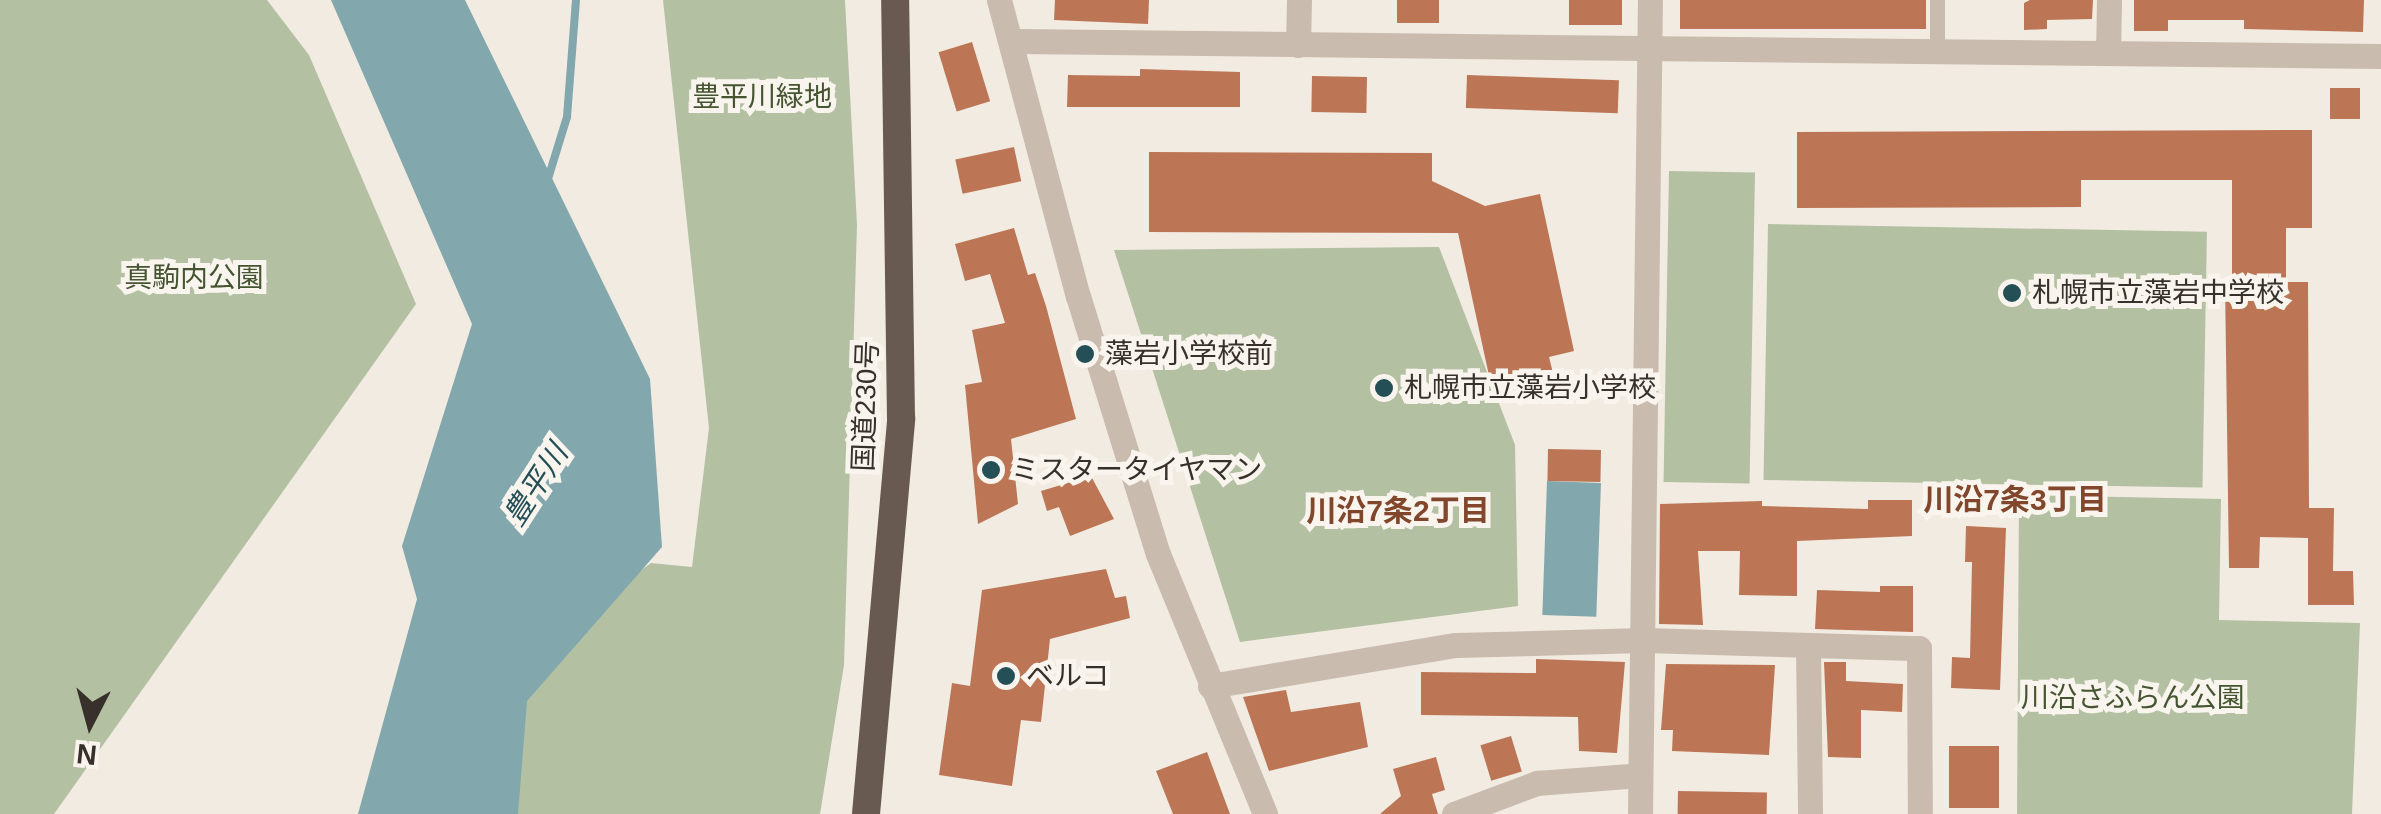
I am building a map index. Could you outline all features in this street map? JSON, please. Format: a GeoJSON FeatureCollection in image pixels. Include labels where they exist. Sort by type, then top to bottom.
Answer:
{"type":"FeatureCollection","features":[{"type":"Feature","properties":{"kind":"highway","name":"国道230号"},"geometry":{"type":"LineString","coordinates":[[866,814],[901,419],[903,196],[895,0]]}},
{"type":"Feature","properties":{"kind":"street"},"geometry":{"type":"LineString","coordinates":[[1000,0],[1078,296],[1158,554],[1265,814]]}},
{"type":"Feature","properties":{"kind":"street"},"geometry":{"type":"LineString","coordinates":[[1298,45],[1299,0]]}},
{"type":"Feature","properties":{"kind":"street"},"geometry":{"type":"LineString","coordinates":[[1640,814],[1650,0]]}},
{"type":"Feature","properties":{"kind":"street"},"geometry":{"type":"LineString","coordinates":[[2108,53],[2109,0]]}},
{"type":"Feature","properties":{"kind":"street"},"geometry":{"type":"LineString","coordinates":[[1010,41],[2381,56]]}},
{"type":"Feature","properties":{"kind":"street"},"geometry":{"type":"LineString","coordinates":[[1210,686],[1456,644],[1644,640],[1919,648],[1920,814]]}},
{"type":"Feature","properties":{"kind":"street"},"geometry":{"type":"LineString","coordinates":[[1808,646],[1810,814]]}},
{"type":"Feature","properties":{"kind":"street"},"geometry":{"type":"LineString","coordinates":[[1454,814],[1537,783],[1640,775]]}},
{"type":"Feature","properties":{"kind":"lane"},"geometry":{"type":"LineString","coordinates":[[1937,0],[1937,52]]}},
{"type":"Feature","properties":{"kind":"green space","name":"真駒内公園"},"geometry":{"type":"Polygon","coordinates":[[[0,0],[267,0],[309,55],[416,304],[54,814],[0,814],[0,0]]]}},
{"type":"Feature","properties":{"kind":"green space","name":"豊平川緑地"},"geometry":{"type":"Polygon","coordinates":[[[663,0],[845,0],[857,225],[844,665],[820,814],[491,814],[509,707],[585,611],[651,563],[692,567],[709,428],[663,0]]]}},
{"type":"Feature","properties":{"kind":"green space"},"geometry":{"type":"Polygon","coordinates":[[[1669,171],[1755,173],[1750,483],[1664,482],[1669,171]]]}},
{"type":"Feature","properties":{"kind":"green space"},"geometry":{"type":"Polygon","coordinates":[[[1768,224],[2207,232],[2202,488],[1764,480],[1768,224]]]}},
{"type":"Feature","properties":{"kind":"green space"},"geometry":{"type":"Polygon","coordinates":[[[1439,247],[1515,445],[1518,606],[1240,642],[1114,250],[1439,247]]]}},
{"type":"Feature","properties":{"kind":"green space","name":"川沿さふらん公園"},"geometry":{"type":"Polygon","coordinates":[[[2019,495],[2221,499],[2219,620],[2360,623],[2352,814],[2017,814],[2019,495]]]}},
{"type":"Feature","properties":{"kind":"water","name":"豊平川"},"geometry":{"type":"Polygon","coordinates":[[[331,0],[465,0],[650,379],[662,547],[527,701],[518,814],[358,814],[417,599],[402,546],[472,324],[331,0]]]}},
{"type":"Feature","properties":{"kind":"water"},"geometry":{"type":"Polygon","coordinates":[[[1547,481],[1601,483],[1596,617],[1542,615],[1547,481]]]}},
{"type":"Feature","properties":{"kind":"building"},"geometry":{"type":"Polygon","coordinates":[[[1055,0],[1149,0],[1148,24],[1054,20],[1055,0]]]}},
{"type":"Feature","properties":{"kind":"building"},"geometry":{"type":"Polygon","coordinates":[[[1397,0],[1439,0],[1439,23],[1397,23],[1397,0]]]}},
{"type":"Feature","properties":{"kind":"building"},"geometry":{"type":"Polygon","coordinates":[[[1569,0],[1622,0],[1622,25],[1569,25],[1569,0]]]}},
{"type":"Feature","properties":{"kind":"building"},"geometry":{"type":"Polygon","coordinates":[[[1680,0],[1926,0],[1926,29],[1680,29],[1680,0]]]}},
{"type":"Feature","properties":{"kind":"building"},"geometry":{"type":"Polygon","coordinates":[[[2093,0],[2092,19],[2047,20],[2047,29],[2024,30],[2024,3],[2093,0]]]}},
{"type":"Feature","properties":{"kind":"building"},"geometry":{"type":"Polygon","coordinates":[[[2134,0],[2364,0],[2363,32],[2244,29],[2244,20],[2168,20],[2168,31],[2134,31],[2134,0]]]}},
{"type":"Feature","properties":{"kind":"building"},"geometry":{"type":"Polygon","coordinates":[[[972,42],[990,101],[957,112],[939,52],[972,42]]]}},
{"type":"Feature","properties":{"kind":"building"},"geometry":{"type":"Polygon","coordinates":[[[1140,69],[1240,72],[1240,107],[1067,107],[1068,75],[1140,76],[1140,69]]]}},
{"type":"Feature","properties":{"kind":"building"},"geometry":{"type":"Polygon","coordinates":[[[1467,75],[1619,80],[1618,113],[1466,108],[1467,75]]]}},
{"type":"Feature","properties":{"kind":"building"},"geometry":{"type":"Polygon","coordinates":[[[1312,76],[1367,77],[1366,113],[1311,112],[1312,76]]]}},
{"type":"Feature","properties":{"kind":"building"},"geometry":{"type":"Polygon","coordinates":[[[2330,88],[2360,88],[2360,119],[2330,119],[2330,88]]]}},
{"type":"Feature","properties":{"kind":"building"},"geometry":{"type":"Polygon","coordinates":[[[2312,130],[2312,228],[2286,228],[2286,282],[2308,282],[2309,508],[2334,508],[2333,571],[2353,571],[2354,605],[2308,605],[2308,538],[2260,537],[2259,568],[2229,568],[2225,282],[2232,282],[2232,180],[2081,180],[2081,207],[1797,208],[1797,132],[2312,130]]]}},
{"type":"Feature","properties":{"kind":"building"},"geometry":{"type":"Polygon","coordinates":[[[1014,147],[1021,181],[963,194],[955,159],[1014,147]]]}},
{"type":"Feature","properties":{"kind":"building"},"geometry":{"type":"Polygon","coordinates":[[[1149,152],[1432,153],[1432,181],[1485,206],[1540,194],[1574,351],[1549,357],[1555,381],[1493,394],[1458,233],[1149,232],[1149,152]]]}},
{"type":"Feature","properties":{"kind":"building"},"geometry":{"type":"Polygon","coordinates":[[[1014,228],[1028,275],[1035,273],[1046,306],[1076,419],[1011,439],[1018,504],[978,524],[965,385],[982,382],[972,330],[1005,323],[990,274],[965,281],[955,244],[1014,228]]]}},
{"type":"Feature","properties":{"kind":"building"},"geometry":{"type":"Polygon","coordinates":[[[1548,449],[1601,450],[1600,482],[1547,481],[1548,449]]]}},
{"type":"Feature","properties":{"kind":"building"},"geometry":{"type":"Polygon","coordinates":[[[1091,476],[1114,519],[1070,536],[1059,507],[1047,511],[1041,491],[1091,476]]]}},
{"type":"Feature","properties":{"kind":"building"},"geometry":{"type":"Polygon","coordinates":[[[1868,500],[1912,500],[1912,536],[1797,541],[1797,596],[1739,595],[1740,551],[1698,551],[1703,625],[1659,624],[1660,504],[1762,501],[1762,506],[1868,509],[1868,500]]]}},
{"type":"Feature","properties":{"kind":"building"},"geometry":{"type":"Polygon","coordinates":[[[1966,526],[2006,528],[2000,690],[1951,688],[1952,657],[1970,658],[1972,562],[1965,562],[1966,526]]]}},
{"type":"Feature","properties":{"kind":"building"},"geometry":{"type":"Polygon","coordinates":[[[1106,569],[1115,598],[1126,596],[1130,618],[1050,639],[1041,722],[1021,720],[1012,786],[939,775],[952,683],[970,686],[982,590],[1106,569]]]}},
{"type":"Feature","properties":{"kind":"building"},"geometry":{"type":"Polygon","coordinates":[[[1880,586],[1913,586],[1913,632],[1815,629],[1817,590],[1880,592],[1880,586]]]}},
{"type":"Feature","properties":{"kind":"building"},"geometry":{"type":"Polygon","coordinates":[[[1536,659],[1625,662],[1617,753],[1579,751],[1578,717],[1421,715],[1421,672],[1536,673],[1536,659]]]}},
{"type":"Feature","properties":{"kind":"building"},"geometry":{"type":"Polygon","coordinates":[[[1824,662],[1846,662],[1846,681],[1903,684],[1902,712],[1861,710],[1861,758],[1828,757],[1824,662]]]}},
{"type":"Feature","properties":{"kind":"building"},"geometry":{"type":"Polygon","coordinates":[[[1666,664],[1775,665],[1769,755],[1672,751],[1673,730],[1661,730],[1666,664]]]}},
{"type":"Feature","properties":{"kind":"building"},"geometry":{"type":"Polygon","coordinates":[[[1286,690],[1291,712],[1360,702],[1368,747],[1269,771],[1243,697],[1286,690]]]}},
{"type":"Feature","properties":{"kind":"building"},"geometry":{"type":"Polygon","coordinates":[[[1511,736],[1522,771],[1491,781],[1480,745],[1511,736]]]}},
{"type":"Feature","properties":{"kind":"building"},"geometry":{"type":"Polygon","coordinates":[[[1949,746],[1999,746],[1999,808],[1949,808],[1949,746]]]}},
{"type":"Feature","properties":{"kind":"building"},"geometry":{"type":"Polygon","coordinates":[[[1207,752],[1230,814],[1173,814],[1156,771],[1207,752]]]}},
{"type":"Feature","properties":{"kind":"building"},"geometry":{"type":"Polygon","coordinates":[[[1436,757],[1445,790],[1432,794],[1438,814],[1380,814],[1401,796],[1393,769],[1436,757]]]}},
{"type":"Feature","properties":{"kind":"building"},"geometry":{"type":"Polygon","coordinates":[[[1678,791],[1767,793],[1767,814],[1678,814],[1678,791]]]}},
{"type":"Feature","properties":{"kind":"waterway"},"geometry":{"type":"LineString","coordinates":[[547,182],[567,117],[576,0]]}},
{"type":"Feature","properties":{"kind":"place","name":"札幌市立藻岩中学校"},"geometry":{"type":"Point","coordinates":[2012,293]}},
{"type":"Feature","properties":{"kind":"place","name":"藻岩小学校前"},"geometry":{"type":"Point","coordinates":[1085,354]}},
{"type":"Feature","properties":{"kind":"place","name":"札幌市立藻岩小学校"},"geometry":{"type":"Point","coordinates":[1384,388]}},
{"type":"Feature","properties":{"kind":"place","name":"ミスタータイヤマン"},"geometry":{"type":"Point","coordinates":[991,470]}},
{"type":"Feature","properties":{"kind":"place","name":"ベルコ"},"geometry":{"type":"Point","coordinates":[1006,676]}},
{"type":"Feature","properties":{"kind":"district","name":"川沿7条3丁目"},"geometry":{"type":"Point","coordinates":[2015,500]}},
{"type":"Feature","properties":{"kind":"district","name":"川沿7条2丁目"},"geometry":{"type":"Point","coordinates":[1398,511]}}]}
